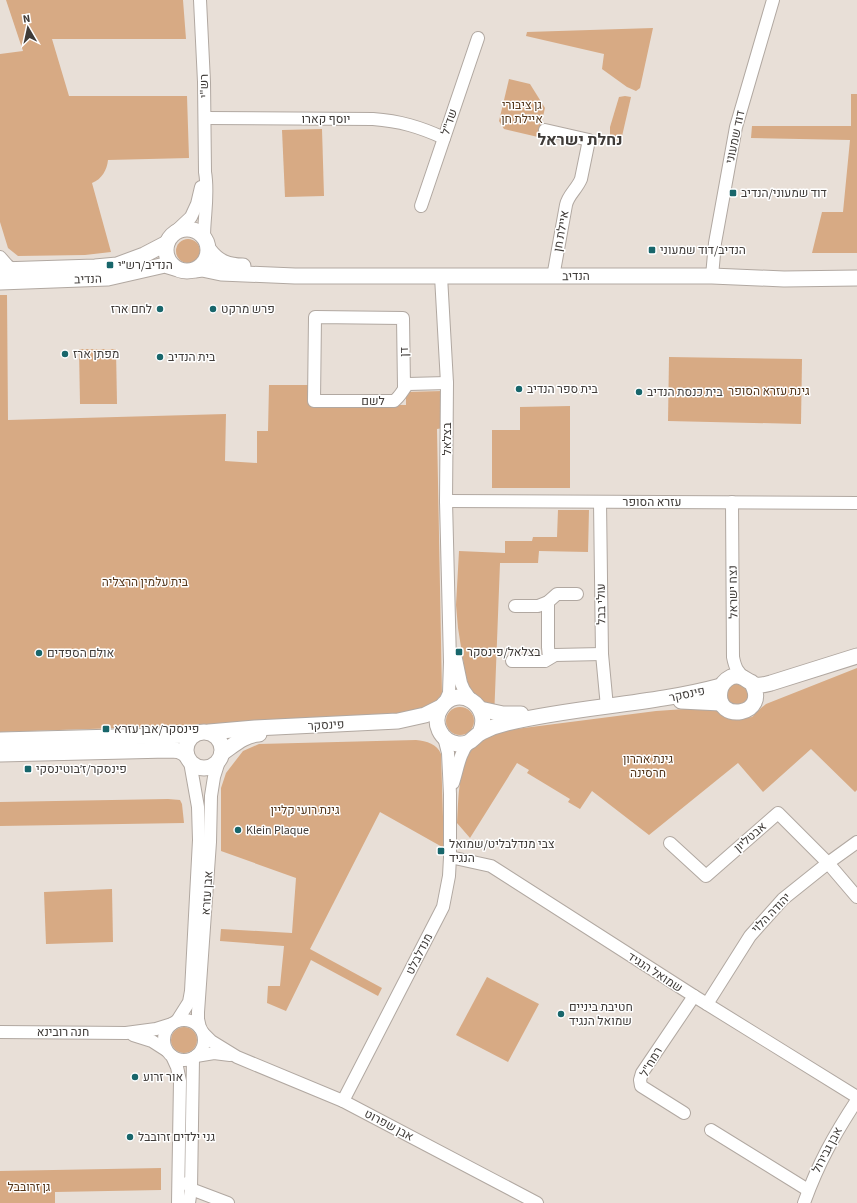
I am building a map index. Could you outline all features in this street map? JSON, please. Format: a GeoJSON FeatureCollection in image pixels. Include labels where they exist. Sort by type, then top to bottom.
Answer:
{"type":"FeatureCollection","features":[{"type":"Feature","properties":{"kind":"street","name":"רש\"י"},"geometry":{"type":"LineString","coordinates":[[200,0],[204,82],[205,172],[207,184],[206,243]]}},
{"type":"Feature","properties":{"kind":"street","name":"דוד שמעוני"},"geometry":{"type":"LineString","coordinates":[[712,276],[715,244],[736,127],[773,0]]}},
{"type":"Feature","properties":{"kind":"street","name":"שד\"ל"},"geometry":{"type":"LineString","coordinates":[[421,206],[478,38]]}},
{"type":"Feature","properties":{"kind":"street","name":"יוסף קארו"},"geometry":{"type":"LineString","coordinates":[[204,118],[366,119],[395,121],[427,130],[444,138]]}},
{"type":"Feature","properties":{"kind":"street","name":"איילת חן"},"geometry":{"type":"LineString","coordinates":[[545,130],[589,140],[582,179],[567,200],[553,277]]}},
{"type":"Feature","properties":{"kind":"street","name":"רש\"י"},"geometry":{"type":"LineString","coordinates":[[171,238],[191,216],[197,204],[205,172]]}},
{"type":"Feature","properties":{"kind":"street"},"geometry":{"type":"LineString","coordinates":[[181,230],[194,230],[206,243],[208,254],[205,262],[195,270],[186,272],[175,268],[168,260],[166,249],[171,238],[181,230]]}},
{"type":"Feature","properties":{"kind":"street","name":"הנדיב"},"geometry":{"type":"LineString","coordinates":[[7,270],[95,268],[117,265],[137,258],[171,238]]}},
{"type":"Feature","properties":{"kind":"street","name":"הנדיב"},"geometry":{"type":"LineString","coordinates":[[206,243],[215,258],[226,264],[268,268],[295,276]]}},
{"type":"Feature","properties":{"kind":"street"},"geometry":{"type":"LineString","coordinates":[[0,257],[7,265],[7,270]]}},
{"type":"Feature","properties":{"kind":"street","name":"הנדיב"},"geometry":{"type":"LineString","coordinates":[[0,282],[108,278],[165,265],[175,268]]}},
{"type":"Feature","properties":{"kind":"street","name":"הנדיב"},"geometry":{"type":"LineString","coordinates":[[195,270],[202,269],[221,273],[295,276],[712,276],[784,279],[857,278]]}},
{"type":"Feature","properties":{"kind":"street","name":"בצלאל"},"geometry":{"type":"LineString","coordinates":[[441,276],[447,383],[446,502],[450,687],[449,693],[443,705]]}},
{"type":"Feature","properties":{"kind":"street","name":"דן"},"geometry":{"type":"LineString","coordinates":[[314,401],[315,318],[403,318],[404,387]]}},
{"type":"Feature","properties":{"kind":"street"},"geometry":{"type":"LineString","coordinates":[[404,387],[408,384],[414,383],[447,383]]}},
{"type":"Feature","properties":{"kind":"street","name":"לשם"},"geometry":{"type":"LineString","coordinates":[[314,401],[394,401],[399,398],[404,387]]}},
{"type":"Feature","properties":{"kind":"street","name":"עזרא הסופר"},"geometry":{"type":"LineString","coordinates":[[446,502],[857,503]]}},
{"type":"Feature","properties":{"kind":"street","name":"עולי בבל"},"geometry":{"type":"LineString","coordinates":[[600,502],[602,654],[607,706]]}},
{"type":"Feature","properties":{"kind":"street","name":"נצח ישראל"},"geometry":{"type":"LineString","coordinates":[[732,502],[733,657],[738,673],[748,680]]}},
{"type":"Feature","properties":{"kind":"street"},"geometry":{"type":"LineString","coordinates":[[515,606],[538,606],[548,602],[557,594],[577,594]]}},
{"type":"Feature","properties":{"kind":"street","name":"בצלאל"},"geometry":{"type":"LineString","coordinates":[[447,602],[461,683],[464,690],[476,705]]}},
{"type":"Feature","properties":{"kind":"street"},"geometry":{"type":"LineString","coordinates":[[548,602],[549,658]]}},
{"type":"Feature","properties":{"kind":"street"},"geometry":{"type":"LineString","coordinates":[[512,661],[545,661],[555,655],[602,654]]}},
{"type":"Feature","properties":{"kind":"street"},"geometry":{"type":"LineString","coordinates":[[812,671],[758,700],[743,712],[736,713],[725,708],[721,703],[719,691],[721,686],[729,678],[735,676],[748,680],[757,685],[771,684],[857,656]]}},
{"type":"Feature","properties":{"kind":"street"},"geometry":{"type":"LineString","coordinates":[[748,680],[755,687],[756,693],[753,705]]}},
{"type":"Feature","properties":{"kind":"street","name":"פינסקר"},"geometry":{"type":"LineString","coordinates":[[475,737],[492,727],[508,723],[552,714],[652,701],[721,686]]}},
{"type":"Feature","properties":{"kind":"street"},"geometry":{"type":"LineString","coordinates":[[458,697],[465,698],[476,705],[483,721],[475,737],[464,744],[456,744],[443,736],[437,726],[437,720],[438,713],[443,705],[458,697]]}},
{"type":"Feature","properties":{"kind":"street","name":"פינסקר"},"geometry":{"type":"LineString","coordinates":[[652,701],[721,703]]}},
{"type":"Feature","properties":{"kind":"street","name":"פינסקר"},"geometry":{"type":"LineString","coordinates":[[209,732],[255,728],[398,721],[425,715],[443,705]]}},
{"type":"Feature","properties":{"kind":"street","name":"פינסקר"},"geometry":{"type":"LineString","coordinates":[[476,705],[503,714],[552,714]]}},
{"type":"Feature","properties":{"kind":"street","name":"פינסקר"},"geometry":{"type":"LineString","coordinates":[[221,756],[236,742],[256,734],[425,727],[443,736]]}},
{"type":"Feature","properties":{"kind":"street"},"geometry":{"type":"LineString","coordinates":[[0,754],[178,750],[183,752],[188,759],[195,766],[207,768],[212,766],[221,756],[221,743],[218,738],[209,732],[199,732],[193,735],[186,744],[188,759]]}},
{"type":"Feature","properties":{"kind":"street"},"geometry":{"type":"LineString","coordinates":[[0,740],[193,735]]}},
{"type":"Feature","properties":{"kind":"street","name":"מנדלבלט"},"geometry":{"type":"LineString","coordinates":[[343,1101],[443,907],[449,876],[450,794],[448,753],[443,736]]}},
{"type":"Feature","properties":{"kind":"street","name":"מנדלבלט"},"geometry":{"type":"LineString","coordinates":[[450,794],[460,756],[464,748],[475,737]]}},
{"type":"Feature","properties":{"kind":"street","name":"אבן עזרא"},"geometry":{"type":"LineString","coordinates":[[202,1030],[198,1019],[198,1012],[210,842],[211,796],[214,778],[221,756]]}},
{"type":"Feature","properties":{"kind":"street","name":"אבן עזרא"},"geometry":{"type":"LineString","coordinates":[[174,1022],[189,1002],[191,991],[199,848],[198,807],[188,759]]}},
{"type":"Feature","properties":{"kind":"street","name":"אבטליון"},"geometry":{"type":"LineString","coordinates":[[670,843],[706,876],[778,813],[828,863]]}},
{"type":"Feature","properties":{"kind":"street","name":"יהודה הלוי"},"geometry":{"type":"LineString","coordinates":[[707,1004],[750,936],[783,899],[857,842]]}},
{"type":"Feature","properties":{"kind":"street","name":"שמואל הנגיד"},"geometry":{"type":"LineString","coordinates":[[450,857],[491,866],[694,996],[857,1097]]}},
{"type":"Feature","properties":{"kind":"street"},"geometry":{"type":"LineString","coordinates":[[828,863],[857,897]]}},
{"type":"Feature","properties":{"kind":"street","name":"רמח\"ל"},"geometry":{"type":"LineString","coordinates":[[684,1113],[641,1086],[640,1080],[642,1073],[694,996]]}},
{"type":"Feature","properties":{"kind":"street"},"geometry":{"type":"LineString","coordinates":[[169,1053],[182,1060],[195,1057],[202,1050],[204,1044],[202,1030],[196,1023],[183,1019],[174,1022],[165,1033],[164,1039],[169,1053],[177,1067],[180,1081],[180,1168],[178,1203]]}},
{"type":"Feature","properties":{"kind":"street","name":"חנה רובינא"},"geometry":{"type":"LineString","coordinates":[[0,1032],[126,1033],[156,1029],[174,1022]]}},
{"type":"Feature","properties":{"kind":"street","name":"אבן שפרוט"},"geometry":{"type":"LineString","coordinates":[[202,1030],[211,1041],[237,1057],[343,1101],[537,1203]]}},
{"type":"Feature","properties":{"kind":"street","name":"חנה רובינא"},"geometry":{"type":"LineString","coordinates":[[126,1033],[152,1041],[169,1053]]}},
{"type":"Feature","properties":{"kind":"street","name":"אבן שפרוט"},"geometry":{"type":"LineString","coordinates":[[195,1057],[214,1053],[237,1057]]}},
{"type":"Feature","properties":{"kind":"street"},"geometry":{"type":"LineString","coordinates":[[189,1203],[191,1189],[195,1057]]}},
{"type":"Feature","properties":{"kind":"street","name":"אבן גבירול"},"geometry":{"type":"LineString","coordinates":[[804,1203],[816,1169],[836,1130],[857,1100]]}},
{"type":"Feature","properties":{"kind":"street"},"geometry":{"type":"LineString","coordinates":[[711,1130],[808,1190]]}},
{"type":"Feature","properties":{"kind":"street"},"geometry":{"type":"LineString","coordinates":[[180,1168],[184,1180],[191,1189],[228,1203]]}},
{"type":"Feature","properties":{"kind":"green space"},"geometry":{"type":"Polygon","coordinates":[[[6,0],[183,0],[186,39],[52,39],[69,96],[187,96],[189,158],[108,160],[103,174],[99,179],[92,183],[111,252],[85,255],[18,256],[8,248],[0,222],[0,54],[23,51],[6,0]]]}},
{"type":"Feature","properties":{"kind":"green space"},"geometry":{"type":"Polygon","coordinates":[[[653,28],[640,88],[636,91],[627,87],[602,69],[604,54],[526,36],[527,32],[653,28]]]}},
{"type":"Feature","properties":{"kind":"green space","name":"גן ציבורי איילת חן"},"geometry":{"type":"Polygon","coordinates":[[[509,79],[530,84],[545,108],[538,137],[504,129],[499,121],[509,79]]]}},
{"type":"Feature","properties":{"kind":"green space"},"geometry":{"type":"Polygon","coordinates":[[[851,94],[857,94],[857,253],[812,253],[822,212],[843,212],[850,140],[751,138],[752,126],[851,126],[851,94]]]}},
{"type":"Feature","properties":{"kind":"green space"},"geometry":{"type":"Polygon","coordinates":[[[619,97],[631,97],[620,145],[610,135],[610,127],[619,97]]]}},
{"type":"Feature","properties":{"kind":"green space"},"geometry":{"type":"Polygon","coordinates":[[[322,129],[324,196],[285,197],[282,130],[322,129]]]}},
{"type":"Feature","properties":{"kind":"green space"},"geometry":{"type":"Polygon","coordinates":[[[188,239],[196,243],[200,251],[196,259],[188,263],[180,259],[176,251],[180,243],[188,239]]]}},
{"type":"Feature","properties":{"kind":"green space","name":"בית עלמין הרצליה"},"geometry":{"type":"Polygon","coordinates":[[[0,295],[7,295],[8,420],[226,414],[225,461],[257,463],[257,431],[268,431],[269,385],[308,385],[308,404],[406,405],[406,392],[443,391],[443,428],[437,429],[442,694],[431,707],[416,713],[208,725],[0,732],[0,295]]]}},
{"type":"Feature","properties":{"kind":"green space"},"geometry":{"type":"Polygon","coordinates":[[[79,349],[116,349],[117,404],[80,404],[79,349]]]}},
{"type":"Feature","properties":{"kind":"green space","name":"גינת עזרא הסופר"},"geometry":{"type":"Polygon","coordinates":[[[669,357],[802,359],[801,424],[668,421],[669,357]]]}},
{"type":"Feature","properties":{"kind":"green space"},"geometry":{"type":"Polygon","coordinates":[[[570,406],[570,488],[492,488],[492,430],[520,430],[520,407],[570,406]]]}},
{"type":"Feature","properties":{"kind":"green space"},"geometry":{"type":"Polygon","coordinates":[[[558,510],[589,510],[588,552],[539,551],[538,563],[500,563],[494,719],[469,687],[465,672],[456,605],[459,551],[505,553],[505,541],[532,541],[533,537],[557,537],[558,510]]]}},
{"type":"Feature","properties":{"kind":"green space","name":"גינת אהרון חרסינה"},"geometry":{"type":"Polygon","coordinates":[[[857,668],[857,790],[855,792],[811,749],[763,792],[738,763],[649,835],[592,791],[580,809],[568,802],[570,799],[527,773],[529,770],[517,763],[470,838],[457,823],[459,787],[464,764],[476,745],[490,734],[500,731],[656,711],[714,707],[732,720],[752,717],[766,704],[857,668]]]}},
{"type":"Feature","properties":{"kind":"green space"},"geometry":{"type":"Polygon","coordinates":[[[734,680],[750,687],[748,704],[730,707],[724,690],[734,680]]]}},
{"type":"Feature","properties":{"kind":"green space"},"geometry":{"type":"Polygon","coordinates":[[[460,707],[470,711],[474,721],[470,731],[460,735],[450,731],[446,721],[450,711],[460,707]]]}},
{"type":"Feature","properties":{"kind":"green space","name":"גינת רועי קליין"},"geometry":{"type":"Polygon","coordinates":[[[416,740],[434,745],[441,754],[444,848],[380,812],[310,949],[382,988],[378,996],[311,960],[286,1011],[267,1003],[268,986],[280,986],[284,946],[220,941],[221,929],[292,933],[296,878],[221,851],[221,788],[226,773],[243,751],[259,744],[416,740]]]}},
{"type":"Feature","properties":{"kind":"green space"},"geometry":{"type":"Polygon","coordinates":[[[180,800],[182,804],[184,823],[0,826],[0,802],[180,800]]]}},
{"type":"Feature","properties":{"kind":"green space"},"geometry":{"type":"Polygon","coordinates":[[[112,889],[113,942],[46,944],[44,892],[112,889]]]}},
{"type":"Feature","properties":{"kind":"green space"},"geometry":{"type":"Polygon","coordinates":[[[487,977],[539,1004],[508,1062],[456,1035],[487,977]]]}},
{"type":"Feature","properties":{"kind":"green space"},"geometry":{"type":"Polygon","coordinates":[[[184,1027],[193,1031],[197,1040],[193,1049],[184,1053],[175,1049],[171,1040],[175,1031],[184,1027]]]}},
{"type":"Feature","properties":{"kind":"green space","name":"גן זרובבל"},"geometry":{"type":"Polygon","coordinates":[[[161,1168],[161,1190],[55,1192],[55,1203],[0,1203],[0,1171],[161,1168]]]}},
{"type":"Feature","properties":{"kind":"place","name":"דוד שמעוני/הנדיב"},"geometry":{"type":"Point","coordinates":[733,193]}},
{"type":"Feature","properties":{"kind":"place","name":"הנדיב/דוד שמעוני"},"geometry":{"type":"Point","coordinates":[652,250]}},
{"type":"Feature","properties":{"kind":"place","name":"הנדיב/רש״י"},"geometry":{"type":"Point","coordinates":[110,265]}},
{"type":"Feature","properties":{"kind":"place","name":"לחם ארז"},"geometry":{"type":"Point","coordinates":[160,309]}},
{"type":"Feature","properties":{"kind":"place","name":"פרש מרקט"},"geometry":{"type":"Point","coordinates":[213,309]}},
{"type":"Feature","properties":{"kind":"place","name":"מפתן ארז"},"geometry":{"type":"Point","coordinates":[65,354]}},
{"type":"Feature","properties":{"kind":"place","name":"בית הנדיב"},"geometry":{"type":"Point","coordinates":[160,357]}},
{"type":"Feature","properties":{"kind":"place","name":"בית ספר הנדיב"},"geometry":{"type":"Point","coordinates":[519,389]}},
{"type":"Feature","properties":{"kind":"place","name":"בית כנסת הנדיב"},"geometry":{"type":"Point","coordinates":[639,392]}},
{"type":"Feature","properties":{"kind":"place","name":"בצלאל/פינסקר"},"geometry":{"type":"Point","coordinates":[459,652]}},
{"type":"Feature","properties":{"kind":"place","name":"אולם הספדים"},"geometry":{"type":"Point","coordinates":[39,653]}},
{"type":"Feature","properties":{"kind":"place","name":"פינסקר/אבן עזרא"},"geometry":{"type":"Point","coordinates":[106,729]}},
{"type":"Feature","properties":{"kind":"place","name":"פינסקר/ז׳בוטינסקי"},"geometry":{"type":"Point","coordinates":[28,769]}},
{"type":"Feature","properties":{"kind":"place","name":"Klein Plaque"},"geometry":{"type":"Point","coordinates":[238,830]}},
{"type":"Feature","properties":{"kind":"place","name":"צבי מנדלבליט/שמואל הנגיד"},"geometry":{"type":"Point","coordinates":[441,851]}},
{"type":"Feature","properties":{"kind":"place","name":"חטיבת ביניים שמואל הנגיד"},"geometry":{"type":"Point","coordinates":[561,1014]}},
{"type":"Feature","properties":{"kind":"place","name":"אור זרוע"},"geometry":{"type":"Point","coordinates":[135,1077]}},
{"type":"Feature","properties":{"kind":"place","name":"גני ילדים זרובבל"},"geometry":{"type":"Point","coordinates":[130,1137]}},
{"type":"Feature","properties":{"kind":"district","name":"נחלת ישראל"},"geometry":{"type":"Point","coordinates":[580,139]}}]}
